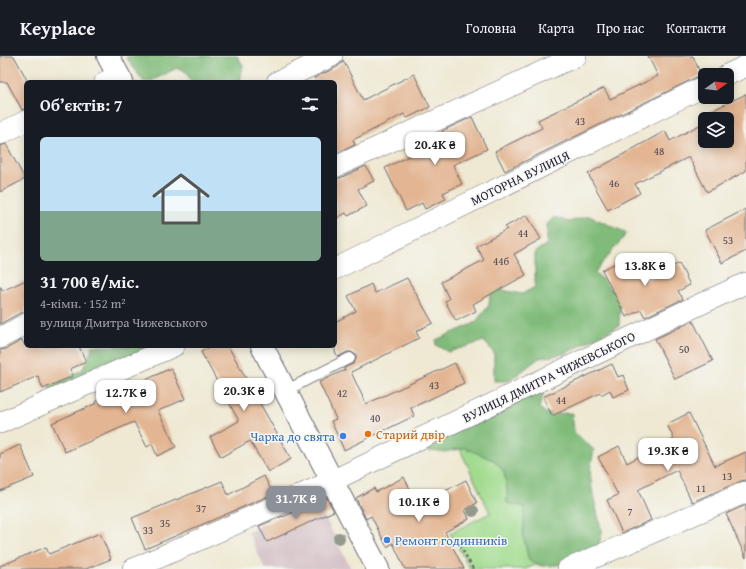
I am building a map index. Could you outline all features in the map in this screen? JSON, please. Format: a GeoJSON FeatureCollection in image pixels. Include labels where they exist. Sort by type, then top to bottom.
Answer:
{"type":"FeatureCollection","features":[{"type":"Feature","properties":{"kind":"street"},"geometry":{"type":"LineString","coordinates":[[108,56],[115,80]]}},
{"type":"Feature","properties":{"kind":"street"},"geometry":{"type":"LineString","coordinates":[[281,80],[332,56]]}},
{"type":"Feature","properties":{"kind":"street"},"geometry":{"type":"LineString","coordinates":[[337,166],[576,56]]}},
{"type":"Feature","properties":{"kind":"street"},"geometry":{"type":"LineString","coordinates":[[734,72],[746,66]]}},
{"type":"Feature","properties":{"kind":"street","name":"МОТОРНА ВУЛИЦЯ"},"geometry":{"type":"LineString","coordinates":[[337,269],[698,89]]}},
{"type":"Feature","properties":{"kind":"street"},"geometry":{"type":"LineString","coordinates":[[0,134],[24,122]]}},
{"type":"Feature","properties":{"kind":"street","name":"ВУЛИЦЯ ДМИТРА ЧИЖЕВСЬКОГО"},"geometry":{"type":"LineString","coordinates":[[133,569],[332,481],[746,283]]}},
{"type":"Feature","properties":{"kind":"street"},"geometry":{"type":"LineString","coordinates":[[0,338],[24,325]]}},
{"type":"Feature","properties":{"kind":"street"},"geometry":{"type":"LineString","coordinates":[[0,423],[169,348]]}},
{"type":"Feature","properties":{"kind":"street"},"geometry":{"type":"LineString","coordinates":[[263,348],[378,569]]}},
{"type":"Feature","properties":{"kind":"street"},"geometry":{"type":"LineString","coordinates":[[568,569],[746,492]]}},
{"type":"Feature","properties":{"kind":"lane"},"geometry":{"type":"LineString","coordinates":[[285,392],[350,358]]}},
{"type":"Feature","properties":{"kind":"path"},"geometry":{"type":"LineString","coordinates":[[460,544],[473,569]]}},
{"type":"Feature","properties":{"kind":"shaded area"},"geometry":{"type":"Polygon","coordinates":[[[316,500],[351,569],[265,569],[248,532],[316,500]]]}},
{"type":"Feature","properties":{"kind":"green space"},"geometry":{"type":"Polygon","coordinates":[[[237,56],[243,65],[240,80],[190,80],[185,71],[177,68],[153,80],[142,80],[126,57],[237,56]]]}},
{"type":"Feature","properties":{"kind":"green space"},"geometry":{"type":"Polygon","coordinates":[[[589,216],[627,233],[595,272],[620,299],[619,326],[564,354],[539,358],[509,381],[494,381],[494,353],[484,341],[448,352],[436,345],[436,340],[475,323],[489,305],[491,288],[522,294],[535,287],[535,252],[547,244],[547,224],[554,217],[568,222],[589,216]]]}},
{"type":"Feature","properties":{"kind":"green space"},"geometry":{"type":"Polygon","coordinates":[[[158,348],[50,393],[50,385],[62,381],[83,369],[92,349],[158,348]]]}},
{"type":"Feature","properties":{"kind":"green space"},"geometry":{"type":"Polygon","coordinates":[[[548,378],[539,408],[547,414],[572,413],[574,432],[594,450],[590,470],[592,490],[602,533],[596,554],[566,564],[542,566],[529,561],[523,535],[525,507],[507,503],[507,489],[504,472],[495,461],[465,448],[444,452],[427,451],[452,425],[548,378]]]}},
{"type":"Feature","properties":{"kind":"green space"},"geometry":{"type":"Polygon","coordinates":[[[493,425],[557,555],[526,569],[470,569],[450,533],[490,513],[457,443],[493,425]]]}},
{"type":"Feature","properties":{"kind":"building"},"geometry":{"type":"Polygon","coordinates":[[[0,56],[14,56],[26,78],[26,80],[24,80],[24,110],[22,110],[7,82],[0,82],[0,56]]]}},
{"type":"Feature","properties":{"kind":"building"},"geometry":{"type":"Polygon","coordinates":[[[648,56],[693,56],[698,68],[698,76],[505,171],[495,151],[542,128],[538,120],[604,88],[610,99],[658,76],[648,56]]]}},
{"type":"Feature","properties":{"kind":"building"},"geometry":{"type":"Polygon","coordinates":[[[343,60],[363,100],[414,74],[430,107],[407,118],[404,114],[353,140],[355,145],[337,153],[337,80],[316,80],[314,78],[342,63],[343,60]]]}},
{"type":"Feature","properties":{"kind":"building"},"geometry":{"type":"Polygon","coordinates":[[[746,94],[746,171],[707,192],[689,157],[635,184],[640,193],[608,210],[588,174],[665,131],[670,141],[698,126],[698,148],[734,148],[734,112],[709,112],[725,104],[734,104],[734,100],[746,94]]]}},
{"type":"Feature","properties":{"kind":"building"},"geometry":{"type":"Polygon","coordinates":[[[472,117],[487,149],[453,165],[462,184],[443,193],[446,199],[425,209],[422,203],[406,211],[385,168],[445,138],[442,131],[472,117]]]}},
{"type":"Feature","properties":{"kind":"building"},"geometry":{"type":"Polygon","coordinates":[[[6,144],[24,180],[0,192],[0,146],[6,144]]]}},
{"type":"Feature","properties":{"kind":"building"},"geometry":{"type":"Polygon","coordinates":[[[366,166],[374,181],[358,189],[367,206],[348,216],[346,213],[337,218],[337,179],[366,166]]]}},
{"type":"Feature","properties":{"kind":"building"},"geometry":{"type":"Polygon","coordinates":[[[746,209],[746,251],[722,263],[705,230],[746,209]]]}},
{"type":"Feature","properties":{"kind":"building"},"geometry":{"type":"Polygon","coordinates":[[[527,215],[541,239],[514,254],[526,275],[473,304],[476,311],[456,321],[445,301],[449,299],[441,282],[484,260],[476,246],[507,229],[505,227],[527,215]]]}},
{"type":"Feature","properties":{"kind":"building"},"geometry":{"type":"Polygon","coordinates":[[[632,255],[645,281],[679,263],[690,285],[678,291],[683,299],[645,317],[641,310],[626,317],[602,270],[632,255]]]}},
{"type":"Feature","properties":{"kind":"building"},"geometry":{"type":"Polygon","coordinates":[[[407,278],[433,323],[416,331],[419,338],[351,372],[366,404],[455,363],[464,383],[411,408],[414,416],[344,450],[331,421],[336,419],[319,382],[345,370],[344,368],[353,364],[356,359],[356,355],[351,352],[347,352],[338,357],[335,352],[335,348],[337,348],[337,321],[356,311],[348,296],[371,284],[375,293],[407,278]]]}},
{"type":"Feature","properties":{"kind":"building"},"geometry":{"type":"Polygon","coordinates":[[[24,281],[24,312],[0,324],[0,287],[2,291],[24,281]]]}},
{"type":"Feature","properties":{"kind":"building"},"geometry":{"type":"Polygon","coordinates":[[[693,321],[713,361],[675,379],[655,339],[693,321]]]}},
{"type":"Feature","properties":{"kind":"building"},"geometry":{"type":"Polygon","coordinates":[[[22,340],[24,348],[80,348],[86,362],[70,369],[73,376],[43,389],[38,376],[0,392],[0,350],[6,349],[22,340]]]}},
{"type":"Feature","properties":{"kind":"building"},"geometry":{"type":"Polygon","coordinates":[[[208,348],[229,348],[291,459],[268,472],[250,441],[221,457],[210,437],[239,421],[201,352],[208,348]]]}},
{"type":"Feature","properties":{"kind":"building"},"geometry":{"type":"Polygon","coordinates":[[[612,364],[618,377],[623,375],[629,390],[613,397],[610,390],[601,395],[600,393],[552,416],[543,397],[612,364]]]}},
{"type":"Feature","properties":{"kind":"building"},"geometry":{"type":"Polygon","coordinates":[[[171,368],[185,399],[158,411],[176,447],[157,456],[152,444],[147,447],[134,422],[65,452],[52,423],[97,403],[96,401],[171,368]]]}},
{"type":"Feature","properties":{"kind":"building"},"geometry":{"type":"Polygon","coordinates":[[[689,413],[715,466],[746,452],[746,480],[692,502],[677,470],[638,490],[651,520],[622,533],[607,500],[618,495],[598,457],[619,446],[627,463],[674,439],[667,424],[689,413]]]}},
{"type":"Feature","properties":{"kind":"building"},"geometry":{"type":"Polygon","coordinates":[[[20,445],[34,477],[0,491],[0,454],[20,445]]]}},
{"type":"Feature","properties":{"kind":"building"},"geometry":{"type":"Polygon","coordinates":[[[264,476],[273,494],[145,549],[132,518],[222,481],[228,495],[264,476]]]}},
{"type":"Feature","properties":{"kind":"building"},"geometry":{"type":"Polygon","coordinates":[[[404,477],[418,505],[466,480],[477,503],[465,510],[469,519],[445,532],[464,569],[405,569],[393,543],[387,547],[371,516],[366,519],[356,498],[374,488],[376,492],[404,477]]]}},
{"type":"Feature","properties":{"kind":"building"},"geometry":{"type":"Polygon","coordinates":[[[326,497],[334,511],[267,542],[259,526],[283,517],[326,497]]]}},
{"type":"Feature","properties":{"kind":"building"},"geometry":{"type":"Polygon","coordinates":[[[746,505],[746,558],[726,514],[746,505]]]}},
{"type":"Feature","properties":{"kind":"building"},"geometry":{"type":"Polygon","coordinates":[[[100,533],[111,559],[86,569],[0,569],[0,566],[46,547],[49,554],[100,533]]]}},
{"type":"Feature","properties":{"kind":"place","name":"Старий двір"},"geometry":{"type":"Point","coordinates":[368,434]}},
{"type":"Feature","properties":{"kind":"place","name":"Чарка до свята"},"geometry":{"type":"Point","coordinates":[343,436]}},
{"type":"Feature","properties":{"kind":"place","name":"Ремонт годинників"},"geometry":{"type":"Point","coordinates":[387,540]}}]}
